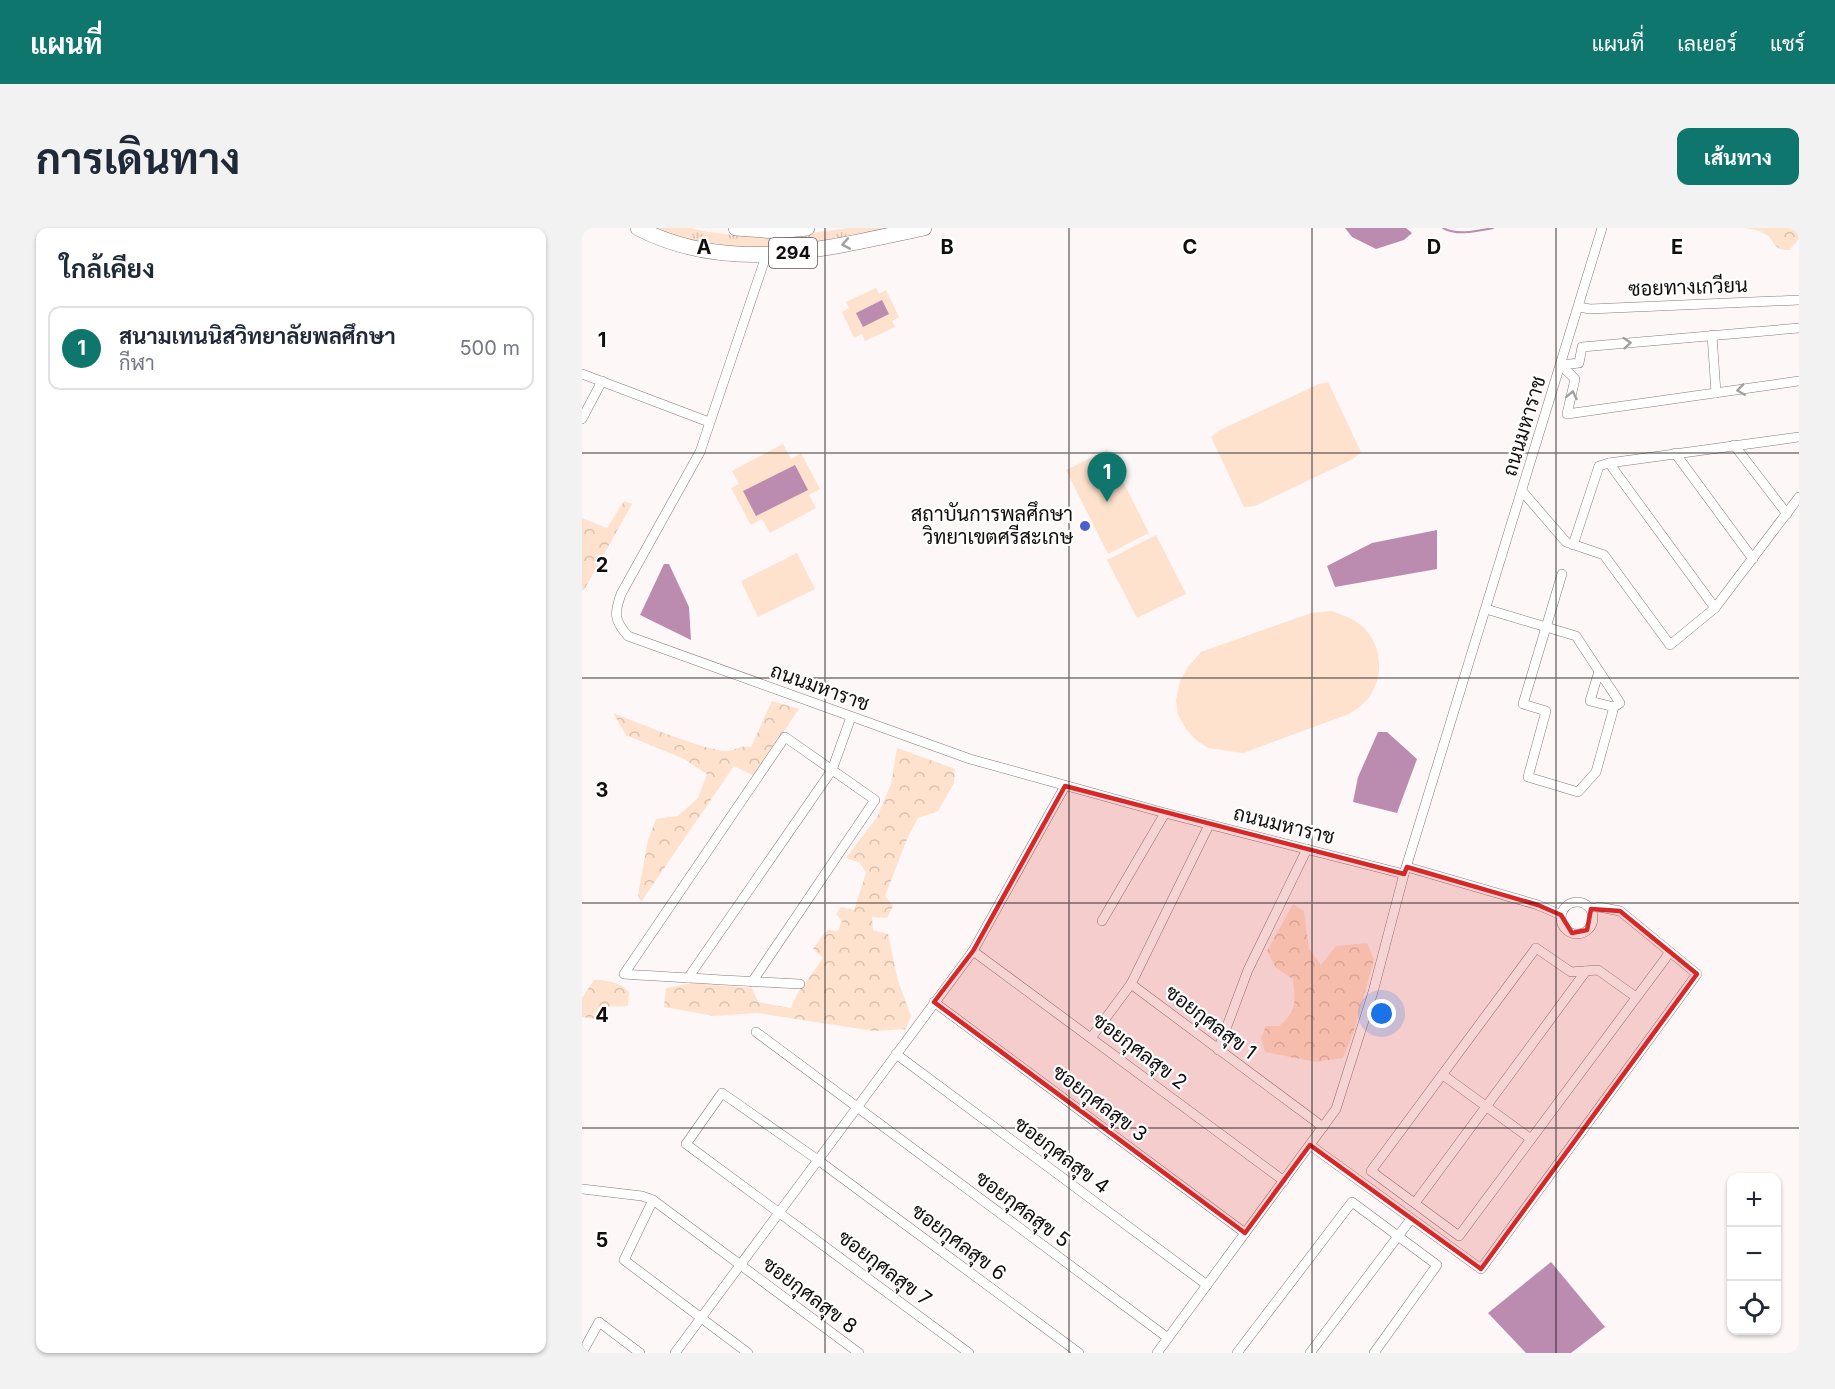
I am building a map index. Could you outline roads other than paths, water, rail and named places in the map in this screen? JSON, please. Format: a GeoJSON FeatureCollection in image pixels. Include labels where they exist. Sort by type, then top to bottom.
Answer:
{"type":"FeatureCollection","features":[{"type":"Feature","properties":{"kind":"main road","name":"294"},"geometry":{"type":"LineString","coordinates":[[638,228],[658,238],[690,248],[766,256],[804,252],[919,228]]}},
{"type":"Feature","properties":{"kind":"main road","name":"294"},"geometry":{"type":"LineString","coordinates":[[736,228],[776,231],[807,228]]}},
{"type":"Feature","properties":{"kind":"street","name":"ถนนมหาราช"},"geometry":{"type":"LineString","coordinates":[[1157,1353],[1336,1109],[1602,228]]}},
{"type":"Feature","properties":{"kind":"street","name":"ถนนมหาราช"},"geometry":{"type":"LineString","coordinates":[[766,256],[700,452],[621,594],[616,610],[618,624],[628,636],[970,759],[1209,825],[1406,871]]}},
{"type":"Feature","properties":{"kind":"street","name":"ซอยทางเกวียน"},"geometry":{"type":"LineString","coordinates":[[1579,307],[1590,309],[1799,300]]}},
{"type":"Feature","properties":{"kind":"street"},"geometry":{"type":"LineString","coordinates":[[1561,365],[1578,363],[1582,346],[1799,328]]}},
{"type":"Feature","properties":{"kind":"street"},"geometry":{"type":"LineString","coordinates":[[1712,335],[1716,393]]}},
{"type":"Feature","properties":{"kind":"street"},"geometry":{"type":"LineString","coordinates":[[1561,365],[1575,379],[1568,414],[1799,381]]}},
{"type":"Feature","properties":{"kind":"street"},"geometry":{"type":"LineString","coordinates":[[582,374],[709,422]]}},
{"type":"Feature","properties":{"kind":"street"},"geometry":{"type":"LineString","coordinates":[[582,419],[602,381]]}},
{"type":"Feature","properties":{"kind":"street"},"geometry":{"type":"LineString","coordinates":[[1573,545],[1599,466],[1676,453],[1799,437]]}},
{"type":"Feature","properties":{"kind":"street"},"geometry":{"type":"LineString","coordinates":[[1734,445],[1787,514]]}},
{"type":"Feature","properties":{"kind":"street"},"geometry":{"type":"LineString","coordinates":[[1676,453],[1753,559]]}},
{"type":"Feature","properties":{"kind":"street"},"geometry":{"type":"LineString","coordinates":[[1609,463],[1715,608]]}},
{"type":"Feature","properties":{"kind":"street"},"geometry":{"type":"LineString","coordinates":[[1522,492],[1566,542],[1604,555],[1670,645],[1715,608],[1799,497]]}},
{"type":"Feature","properties":{"kind":"street"},"geometry":{"type":"LineString","coordinates":[[1486,609],[1547,627],[1576,636],[1620,703],[1614,707],[1596,772],[1578,792],[1528,777],[1546,711],[1523,704],[1547,627],[1562,574]]}},
{"type":"Feature","properties":{"kind":"street"},"geometry":{"type":"LineString","coordinates":[[1599,672],[1590,701],[1614,707]]}},
{"type":"Feature","properties":{"kind":"street"},"geometry":{"type":"LineString","coordinates":[[688,978],[832,770],[851,717]]}},
{"type":"Feature","properties":{"kind":"street"},"geometry":{"type":"LineString","coordinates":[[752,981],[875,800],[785,737],[624,974],[800,984]]}},
{"type":"Feature","properties":{"kind":"street"},"geometry":{"type":"LineString","coordinates":[[675,1353],[973,951],[1065,786]]}},
{"type":"Feature","properties":{"kind":"street"},"geometry":{"type":"LineString","coordinates":[[1102,921],[1165,813]]}},
{"type":"Feature","properties":{"kind":"street"},"geometry":{"type":"LineString","coordinates":[[1091,1038],[1131,984],[1209,825]]}},
{"type":"Feature","properties":{"kind":"street"},"geometry":{"type":"LineString","coordinates":[[1218,1050],[1248,970],[1307,849]]}},
{"type":"Feature","properties":{"kind":"street"},"geometry":{"type":"LineString","coordinates":[[1406,871],[1538,905],[1561,915]]}},
{"type":"Feature","properties":{"kind":"street"},"geometry":{"type":"LineString","coordinates":[[1574,902],[1586,904],[1591,909],[1592,924],[1580,934],[1572,933],[1561,923],[1561,915],[1568,904],[1574,902]]}},
{"type":"Feature","properties":{"kind":"street"},"geometry":{"type":"LineString","coordinates":[[1310,1145],[1481,1269],[1697,974],[1620,911],[1599,907],[1591,909]]}},
{"type":"Feature","properties":{"kind":"street"},"geometry":{"type":"LineString","coordinates":[[1636,997],[1598,970],[1571,972],[1536,948],[1371,1171],[1459,1236],[1670,952]]}},
{"type":"Feature","properties":{"kind":"street","name":"ซอยกุศลสุข 2"},"geometry":{"type":"LineString","coordinates":[[973,951],[1284,1181]]}},
{"type":"Feature","properties":{"kind":"street"},"geometry":{"type":"LineString","coordinates":[[1414,1203],[1586,971]]}},
{"type":"Feature","properties":{"kind":"street","name":"ซอยกุศลสุข 1"},"geometry":{"type":"LineString","coordinates":[[1131,984],[1323,1127]]}},
{"type":"Feature","properties":{"kind":"street","name":"ซอยกุศลสุข 3"},"geometry":{"type":"LineString","coordinates":[[934,1002],[1245,1233]]}},
{"type":"Feature","properties":{"kind":"street","name":"ซอยกุศลสุข 5"},"geometry":{"type":"LineString","coordinates":[[756,1032],[1168,1338]]}},
{"type":"Feature","properties":{"kind":"street","name":"ซอยกุศลสุข 4"},"geometry":{"type":"LineString","coordinates":[[896,1054],[1207,1285]]}},
{"type":"Feature","properties":{"kind":"street"},"geometry":{"type":"LineString","coordinates":[[1443,1075],[1531,1138]]}},
{"type":"Feature","properties":{"kind":"street","name":"ซอยกุศลสุข 6"},"geometry":{"type":"LineString","coordinates":[[779,1212],[686,1144],[722,1093],[818,1160],[1079,1353]]}},
{"type":"Feature","properties":{"kind":"street"},"geometry":{"type":"LineString","coordinates":[[582,1189],[642,1196],[653,1200],[624,1260],[748,1353]]}},
{"type":"Feature","properties":{"kind":"street","name":"ซอยกุศลสุข 8"},"geometry":{"type":"LineString","coordinates":[[653,1200],[859,1353]]}},
{"type":"Feature","properties":{"kind":"street"},"geometry":{"type":"LineString","coordinates":[[1237,1353],[1352,1203],[1437,1265],[1374,1353]]}},
{"type":"Feature","properties":{"kind":"street","name":"ซอยกุศลสุข 7"},"geometry":{"type":"LineString","coordinates":[[779,1212],[969,1353]]}},
{"type":"Feature","properties":{"kind":"street"},"geometry":{"type":"LineString","coordinates":[[1310,1353],[1412,1219]]}},
{"type":"Feature","properties":{"kind":"street"},"geometry":{"type":"LineString","coordinates":[[582,1353],[599,1322],[640,1353]]}},
{"type":"Feature","properties":{"kind":"waterway"},"geometry":{"type":"LineString","coordinates":[[1443,228],[1461,232],[1493,228]]}},
{"type":"Feature","properties":{"kind":"place","name":"สนามเทนนิสวิทยาลัยพลศึกษา"},"geometry":{"type":"Point","coordinates":[1107,502]}},
{"type":"Feature","properties":{"kind":"place","name":"สถาบันการพลศึกษา วิทยาเขตศรีสะเกษ"},"geometry":{"type":"Point","coordinates":[1085,526]}}]}
